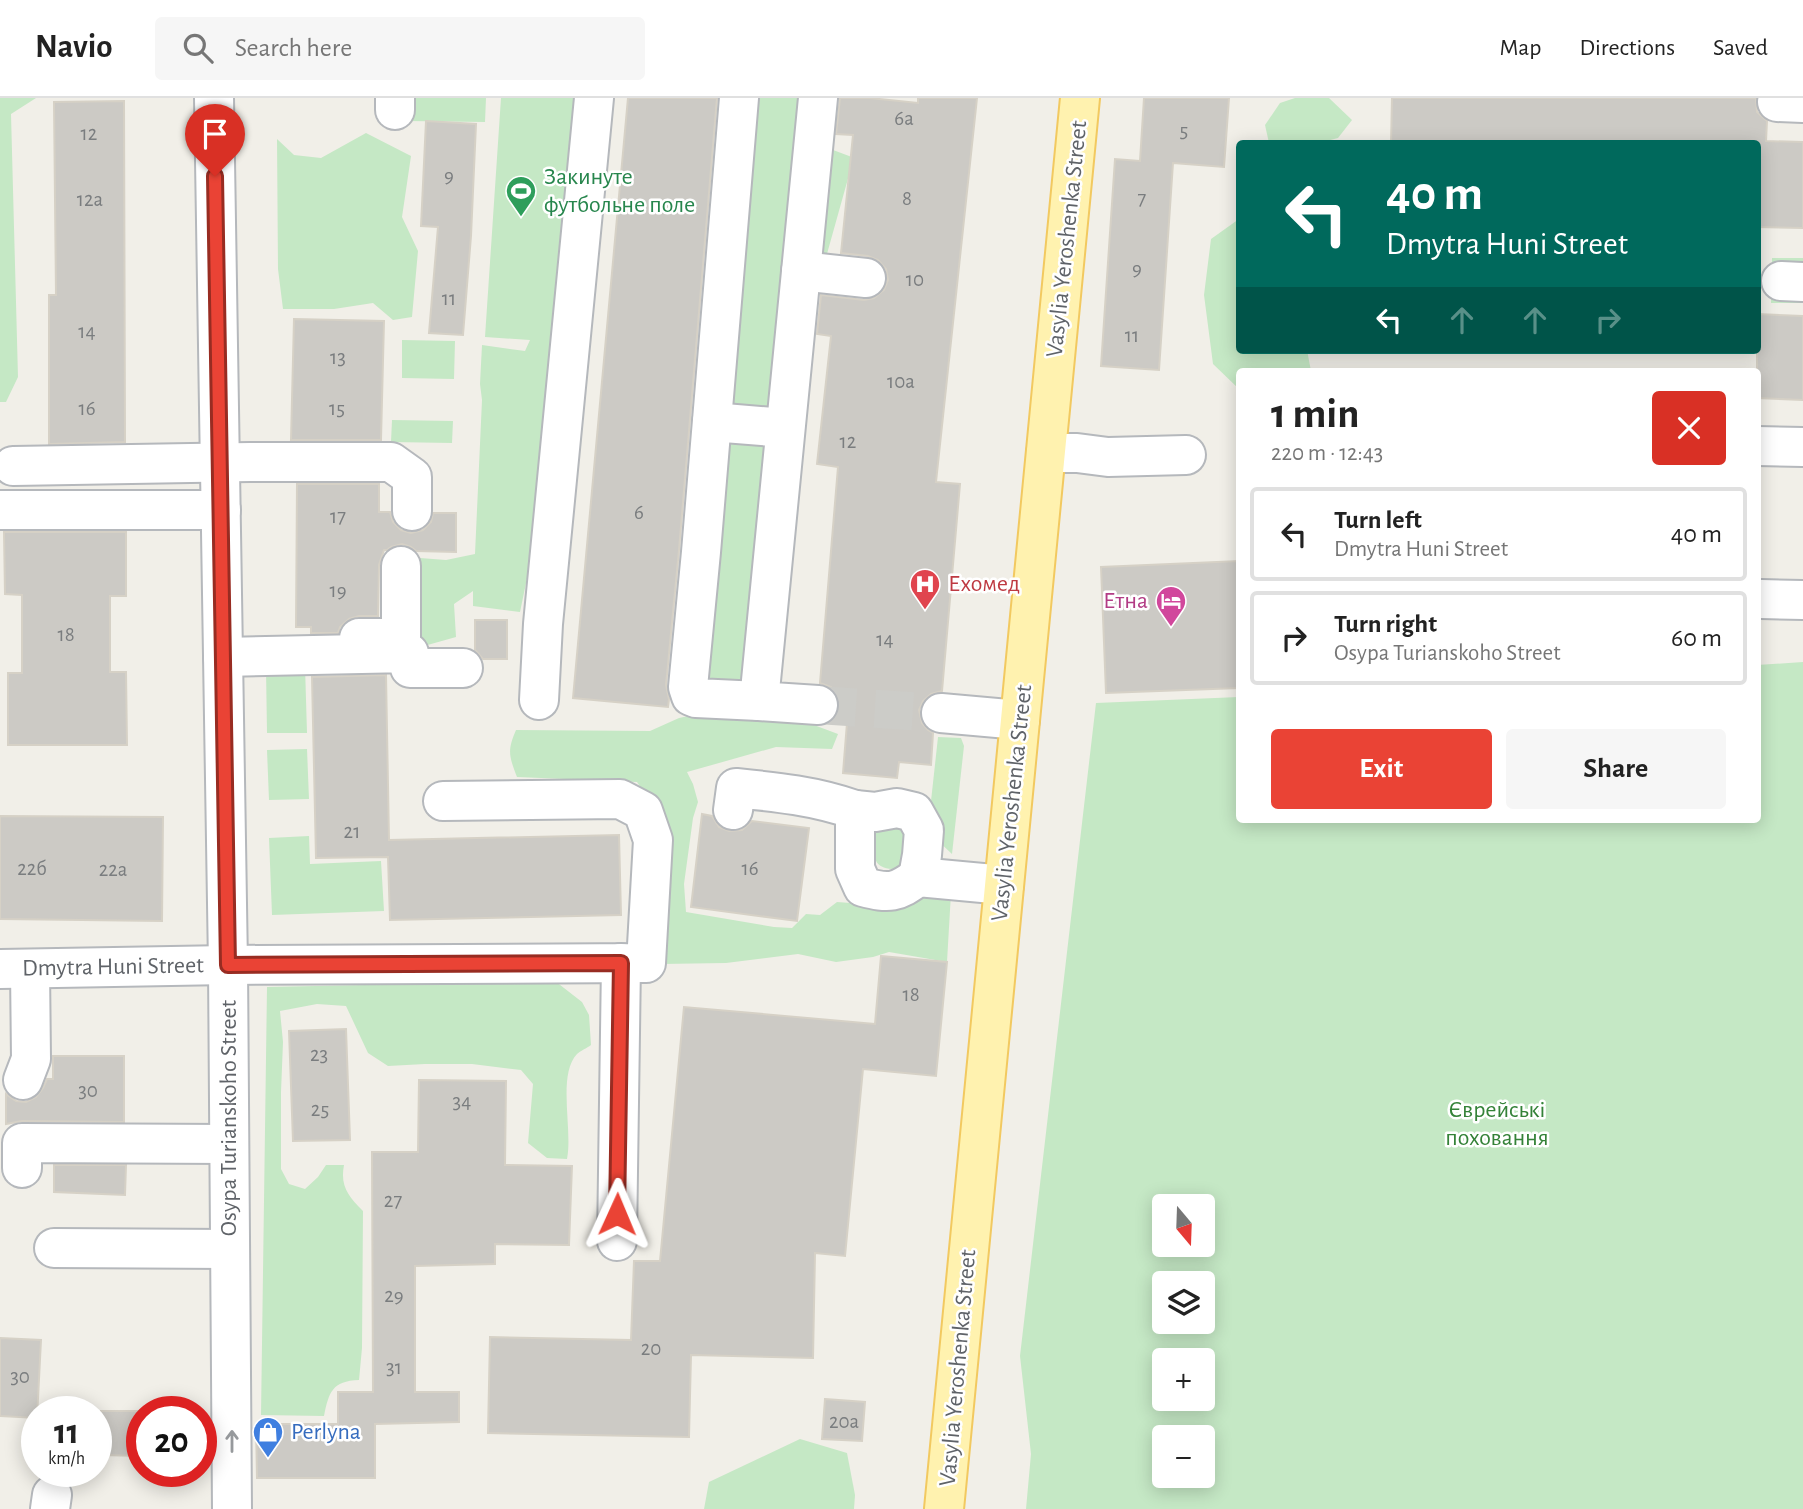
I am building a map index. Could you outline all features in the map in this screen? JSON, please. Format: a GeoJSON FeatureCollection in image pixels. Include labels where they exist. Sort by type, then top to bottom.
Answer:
{"type":"FeatureCollection","features":[{"type":"Feature","properties":{"kind":"main road","name":"Vasylia Yeroshenka Street"},"geometry":{"type":"LineString","coordinates":[[944,1509],[1080,98]]}},
{"type":"Feature","properties":{"kind":"street","name":"Osypa Turianskoho Street"},"geometry":{"type":"LineString","coordinates":[[214,98],[228,965],[232,1509]]}},
{"type":"Feature","properties":{"kind":"street"},"geometry":{"type":"LineString","coordinates":[[539,700],[546,597],[594,98]]}},
{"type":"Feature","properties":{"kind":"street"},"geometry":{"type":"LineString","coordinates":[[739,98],[688,692],[700,699],[818,705]]}},
{"type":"Feature","properties":{"kind":"street"},"geometry":{"type":"LineString","coordinates":[[759,701],[818,98]]}},
{"type":"Feature","properties":{"kind":"street"},"geometry":{"type":"LineString","coordinates":[[801,271],[866,278]]}},
{"type":"Feature","properties":{"kind":"street"},"geometry":{"type":"LineString","coordinates":[[712,422],[785,428]]}},
{"type":"Feature","properties":{"kind":"street"},"geometry":{"type":"LineString","coordinates":[[1761,446],[1803,447]]}},
{"type":"Feature","properties":{"kind":"street"},"geometry":{"type":"LineString","coordinates":[[1046,453],[1108,457],[1186,455]]}},
{"type":"Feature","properties":{"kind":"street"},"geometry":{"type":"LineString","coordinates":[[13,466],[391,462],[411,477],[412,510]]}},
{"type":"Feature","properties":{"kind":"street"},"geometry":{"type":"LineString","coordinates":[[0,510],[221,510]]}},
{"type":"Feature","properties":{"kind":"street"},"geometry":{"type":"LineString","coordinates":[[223,649],[401,638],[401,566]]}},
{"type":"Feature","properties":{"kind":"street"},"geometry":{"type":"LineString","coordinates":[[1761,599],[1803,600]]}},
{"type":"Feature","properties":{"kind":"street"},"geometry":{"type":"LineString","coordinates":[[223,649],[409,653],[410,668],[463,668]]}},
{"type":"Feature","properties":{"kind":"street"},"geometry":{"type":"LineString","coordinates":[[941,713],[1020,720]]}},
{"type":"Feature","properties":{"kind":"street"},"geometry":{"type":"LineString","coordinates":[[733,810],[736,788],[787,793],[855,810],[875,812],[897,808],[914,812],[923,830],[918,877]]}},
{"type":"Feature","properties":{"kind":"street"},"geometry":{"type":"LineString","coordinates":[[443,801],[620,799],[643,811],[653,840],[634,963],[617,1241]]}},
{"type":"Feature","properties":{"kind":"street"},"geometry":{"type":"LineString","coordinates":[[855,810],[855,869],[863,887],[881,891],[900,890],[918,877],[1004,885]]}},
{"type":"Feature","properties":{"kind":"street","name":"Dmytra Huni Street"},"geometry":{"type":"LineString","coordinates":[[15,969],[634,963]]}},
{"type":"Feature","properties":{"kind":"street"},"geometry":{"type":"LineString","coordinates":[[15,969],[31,1059],[23,1080]]}},
{"type":"Feature","properties":{"kind":"street"},"geometry":{"type":"LineString","coordinates":[[22,1168],[22,1143],[229,1144]]}},
{"type":"Feature","properties":{"kind":"street"},"geometry":{"type":"LineString","coordinates":[[54,1248],[230,1249]]}},
{"type":"Feature","properties":{"kind":"green space"},"geometry":{"type":"Polygon","coordinates":[[[0,98],[36,98],[11,114],[18,377],[6,402],[0,402],[0,98]]]}},
{"type":"Feature","properties":{"kind":"green space"},"geometry":{"type":"Polygon","coordinates":[[[397,98],[486,98],[485,122],[407,121],[397,98]]]}},
{"type":"Feature","properties":{"kind":"green space"},"geometry":{"type":"Polygon","coordinates":[[[501,98],[580,98],[564,401],[520,612],[473,606],[473,591],[454,604],[456,637],[424,646],[406,627],[409,567],[420,558],[446,560],[475,554],[482,345],[525,351],[530,340],[485,337],[501,98]]]}},
{"type":"Feature","properties":{"kind":"green space"},"geometry":{"type":"Polygon","coordinates":[[[742,98],[810,98],[803,102],[795,122],[804,139],[857,159],[849,175],[801,347],[759,701],[688,687],[742,98]]]}},
{"type":"Feature","properties":{"kind":"green space"},"geometry":{"type":"Polygon","coordinates":[[[1295,98],[1329,98],[1352,120],[1338,138],[1330,140],[1268,140],[1265,125],[1280,103],[1295,98]]]}},
{"type":"Feature","properties":{"kind":"green space"},"geometry":{"type":"Polygon","coordinates":[[[366,133],[411,156],[402,217],[418,251],[412,317],[393,320],[373,303],[334,309],[283,309],[278,269],[277,139],[294,155],[321,158],[366,133]]]}},
{"type":"Feature","properties":{"kind":"green space"},"geometry":{"type":"Polygon","coordinates":[[[1236,221],[1236,354],[1308,354],[1310,368],[1236,368],[1236,386],[1213,364],[1204,295],[1211,239],[1236,221]]]}},
{"type":"Feature","properties":{"kind":"green space"},"geometry":{"type":"Polygon","coordinates":[[[1772,258],[1803,258],[1803,303],[1771,303],[1772,258]]]}},
{"type":"Feature","properties":{"kind":"green space"},"geometry":{"type":"Polygon","coordinates":[[[402,340],[455,341],[454,379],[402,378],[402,340]]]}},
{"type":"Feature","properties":{"kind":"green space"},"geometry":{"type":"Polygon","coordinates":[[[392,420],[453,421],[452,443],[391,442],[392,420]]]}},
{"type":"Feature","properties":{"kind":"green space","name":"Єврейські поховання"},"geometry":{"type":"Polygon","coordinates":[[[1803,662],[1803,1509],[1026,1509],[1031,1454],[1020,1356],[1096,703],[1236,697],[1236,823],[1761,823],[1761,665],[1803,662]]]}},
{"type":"Feature","properties":{"kind":"green space"},"geometry":{"type":"Polygon","coordinates":[[[305,666],[307,733],[267,733],[266,668],[305,666]]]}},
{"type":"Feature","properties":{"kind":"green space"},"geometry":{"type":"Polygon","coordinates":[[[727,708],[779,712],[838,734],[832,749],[776,747],[687,772],[698,802],[693,818],[684,884],[686,912],[792,928],[806,914],[820,915],[837,902],[864,904],[925,889],[951,893],[947,962],[889,952],[836,962],[798,954],[726,963],[661,964],[649,800],[637,782],[517,777],[511,758],[511,743],[516,730],[650,731],[679,718],[727,708]]]}},
{"type":"Feature","properties":{"kind":"green space"},"geometry":{"type":"Polygon","coordinates":[[[938,737],[961,738],[964,746],[952,854],[936,839],[931,801],[938,737]]]}},
{"type":"Feature","properties":{"kind":"green space"},"geometry":{"type":"Polygon","coordinates":[[[307,749],[309,799],[269,800],[267,750],[307,749]]]}},
{"type":"Feature","properties":{"kind":"green space"},"geometry":{"type":"Polygon","coordinates":[[[899,825],[915,840],[899,869],[886,868],[875,860],[873,836],[877,831],[899,825]]]}},
{"type":"Feature","properties":{"kind":"green space"},"geometry":{"type":"Polygon","coordinates":[[[309,836],[310,864],[381,861],[384,911],[272,915],[269,838],[309,836]]]}},
{"type":"Feature","properties":{"kind":"green space"},"geometry":{"type":"Polygon","coordinates":[[[555,981],[582,1002],[589,1015],[591,1045],[577,1054],[568,1075],[567,1159],[547,1158],[528,1143],[533,1084],[521,1070],[472,1064],[388,1066],[368,1053],[346,1006],[317,1004],[280,1011],[283,1042],[281,1169],[289,1184],[305,1189],[326,1165],[344,1165],[343,1179],[346,1190],[363,1211],[362,1348],[359,1380],[343,1383],[333,1389],[324,1416],[261,1415],[267,987],[555,981]]]}},
{"type":"Feature","properties":{"kind":"green space"},"geometry":{"type":"Polygon","coordinates":[[[800,1439],[847,1453],[855,1495],[854,1509],[704,1509],[709,1482],[800,1439]]]}},
{"type":"Feature","properties":{"kind":"building"},"geometry":{"type":"Polygon","coordinates":[[[628,98],[717,98],[666,685],[668,707],[573,698],[628,98]]]}},
{"type":"Feature","properties":{"kind":"building"},"geometry":{"type":"Polygon","coordinates":[[[840,98],[918,103],[918,98],[977,98],[936,482],[960,484],[942,691],[931,694],[923,701],[919,710],[922,723],[933,733],[931,765],[899,762],[897,778],[843,773],[847,723],[831,722],[840,707],[838,696],[831,687],[820,683],[838,467],[817,464],[831,336],[817,334],[821,295],[864,300],[874,298],[884,290],[888,280],[886,269],[878,260],[841,253],[853,135],[836,134],[840,98]]]}},
{"type":"Feature","properties":{"kind":"building"},"geometry":{"type":"Polygon","coordinates":[[[1144,98],[1229,98],[1224,167],[1173,163],[1159,370],[1101,366],[1115,159],[1140,161],[1144,98]]]}},
{"type":"Feature","properties":{"kind":"building"},"geometry":{"type":"Polygon","coordinates":[[[1392,98],[1756,98],[1757,112],[1767,121],[1766,141],[1803,142],[1803,228],[1761,227],[1761,140],[1391,140],[1392,98]]]}},
{"type":"Feature","properties":{"kind":"building"},"geometry":{"type":"Polygon","coordinates":[[[124,101],[125,442],[49,444],[49,295],[56,295],[54,102],[124,101]]]}},
{"type":"Feature","properties":{"kind":"building"},"geometry":{"type":"Polygon","coordinates":[[[426,121],[476,124],[463,335],[429,333],[438,227],[421,226],[426,121]]]}},
{"type":"Feature","properties":{"kind":"building"},"geometry":{"type":"Polygon","coordinates":[[[1761,314],[1803,316],[1803,400],[1761,398],[1761,368],[1757,368],[1757,354],[1761,354],[1761,314]]]}},
{"type":"Feature","properties":{"kind":"building"},"geometry":{"type":"Polygon","coordinates":[[[294,319],[384,321],[381,440],[291,440],[294,319]]]}},
{"type":"Feature","properties":{"kind":"building"},"geometry":{"type":"Polygon","coordinates":[[[297,484],[379,484],[379,512],[390,512],[393,522],[401,530],[411,533],[423,530],[431,522],[433,513],[456,513],[456,552],[416,551],[402,544],[384,550],[379,565],[378,616],[349,619],[340,627],[338,633],[311,633],[311,627],[296,627],[297,484]]]}},
{"type":"Feature","properties":{"kind":"building"},"geometry":{"type":"Polygon","coordinates":[[[4,532],[126,532],[126,596],[110,596],[110,672],[126,672],[127,745],[8,745],[8,673],[22,673],[22,595],[5,594],[4,532]]]}},
{"type":"Feature","properties":{"kind":"building","name":"Етна"},"geometry":{"type":"Polygon","coordinates":[[[1236,561],[1236,688],[1106,693],[1101,567],[1236,561]]]}},
{"type":"Feature","properties":{"kind":"building"},"geometry":{"type":"Polygon","coordinates":[[[475,620],[507,620],[507,659],[483,659],[475,650],[475,620]]]}},
{"type":"Feature","properties":{"kind":"building"},"geometry":{"type":"Polygon","coordinates":[[[386,675],[389,840],[619,835],[621,915],[390,920],[388,857],[316,858],[312,677],[386,675]]]}},
{"type":"Feature","properties":{"kind":"building"},"geometry":{"type":"Polygon","coordinates":[[[702,814],[712,816],[719,827],[729,831],[742,830],[752,821],[809,828],[797,921],[691,907],[702,814]]]}},
{"type":"Feature","properties":{"kind":"building"},"geometry":{"type":"Polygon","coordinates":[[[0,816],[163,817],[162,921],[0,919],[0,816]]]}},
{"type":"Feature","properties":{"kind":"building"},"geometry":{"type":"Polygon","coordinates":[[[881,956],[947,962],[936,1076],[863,1069],[845,1256],[815,1253],[813,1358],[691,1355],[689,1437],[488,1433],[490,1337],[631,1340],[634,1261],[660,1261],[684,1007],[875,1024],[881,956]]]}},
{"type":"Feature","properties":{"kind":"building"},"geometry":{"type":"Polygon","coordinates":[[[346,1029],[350,1140],[293,1141],[289,1031],[346,1029]]]}},
{"type":"Feature","properties":{"kind":"building"},"geometry":{"type":"Polygon","coordinates":[[[53,1056],[124,1056],[124,1122],[22,1121],[6,1124],[6,1094],[16,1101],[26,1102],[36,1097],[47,1079],[53,1079],[53,1056]]]}},
{"type":"Feature","properties":{"kind":"building"},"geometry":{"type":"Polygon","coordinates":[[[419,1080],[506,1081],[505,1165],[572,1166],[569,1245],[495,1244],[495,1264],[415,1266],[415,1392],[459,1392],[459,1422],[375,1424],[375,1478],[257,1478],[256,1424],[338,1424],[338,1392],[373,1392],[372,1152],[418,1152],[419,1080]]]}},
{"type":"Feature","properties":{"kind":"building"},"geometry":{"type":"Polygon","coordinates":[[[54,1165],[126,1165],[125,1195],[54,1192],[54,1165]]]}},
{"type":"Feature","properties":{"kind":"building"},"geometry":{"type":"Polygon","coordinates":[[[0,1338],[41,1340],[38,1396],[21,1396],[21,1417],[0,1416],[0,1338]]]}},
{"type":"Feature","properties":{"kind":"building"},"geometry":{"type":"Polygon","coordinates":[[[825,1399],[865,1402],[862,1441],[822,1439],[825,1399]]]}},
{"type":"Feature","properties":{"kind":"building"},"geometry":{"type":"Polygon","coordinates":[[[112,1411],[126,1411],[126,1456],[112,1455],[112,1411]]]}},
{"type":"Feature","properties":{"kind":"tunnel"},"geometry":{"type":"LineString","coordinates":[[818,705],[941,713]]}},
{"type":"Feature","properties":{"kind":"place","name":"Закинуте футбольне поле"},"geometry":{"type":"Point","coordinates":[521,218]}},
{"type":"Feature","properties":{"kind":"place","name":"Ехомед"},"geometry":{"type":"Point","coordinates":[925,611]}},
{"type":"Feature","properties":{"kind":"place","name":"Етна"},"geometry":{"type":"Point","coordinates":[1171,628]}},
{"type":"Feature","properties":{"kind":"place","name":"Perlyna"},"geometry":{"type":"Point","coordinates":[268,1459]}},
{"type":"Feature","properties":{"kind":"route"},"geometry":{"type":"LineString","coordinates":[[215,176],[228,965],[621,963],[617,1214]]}}]}
